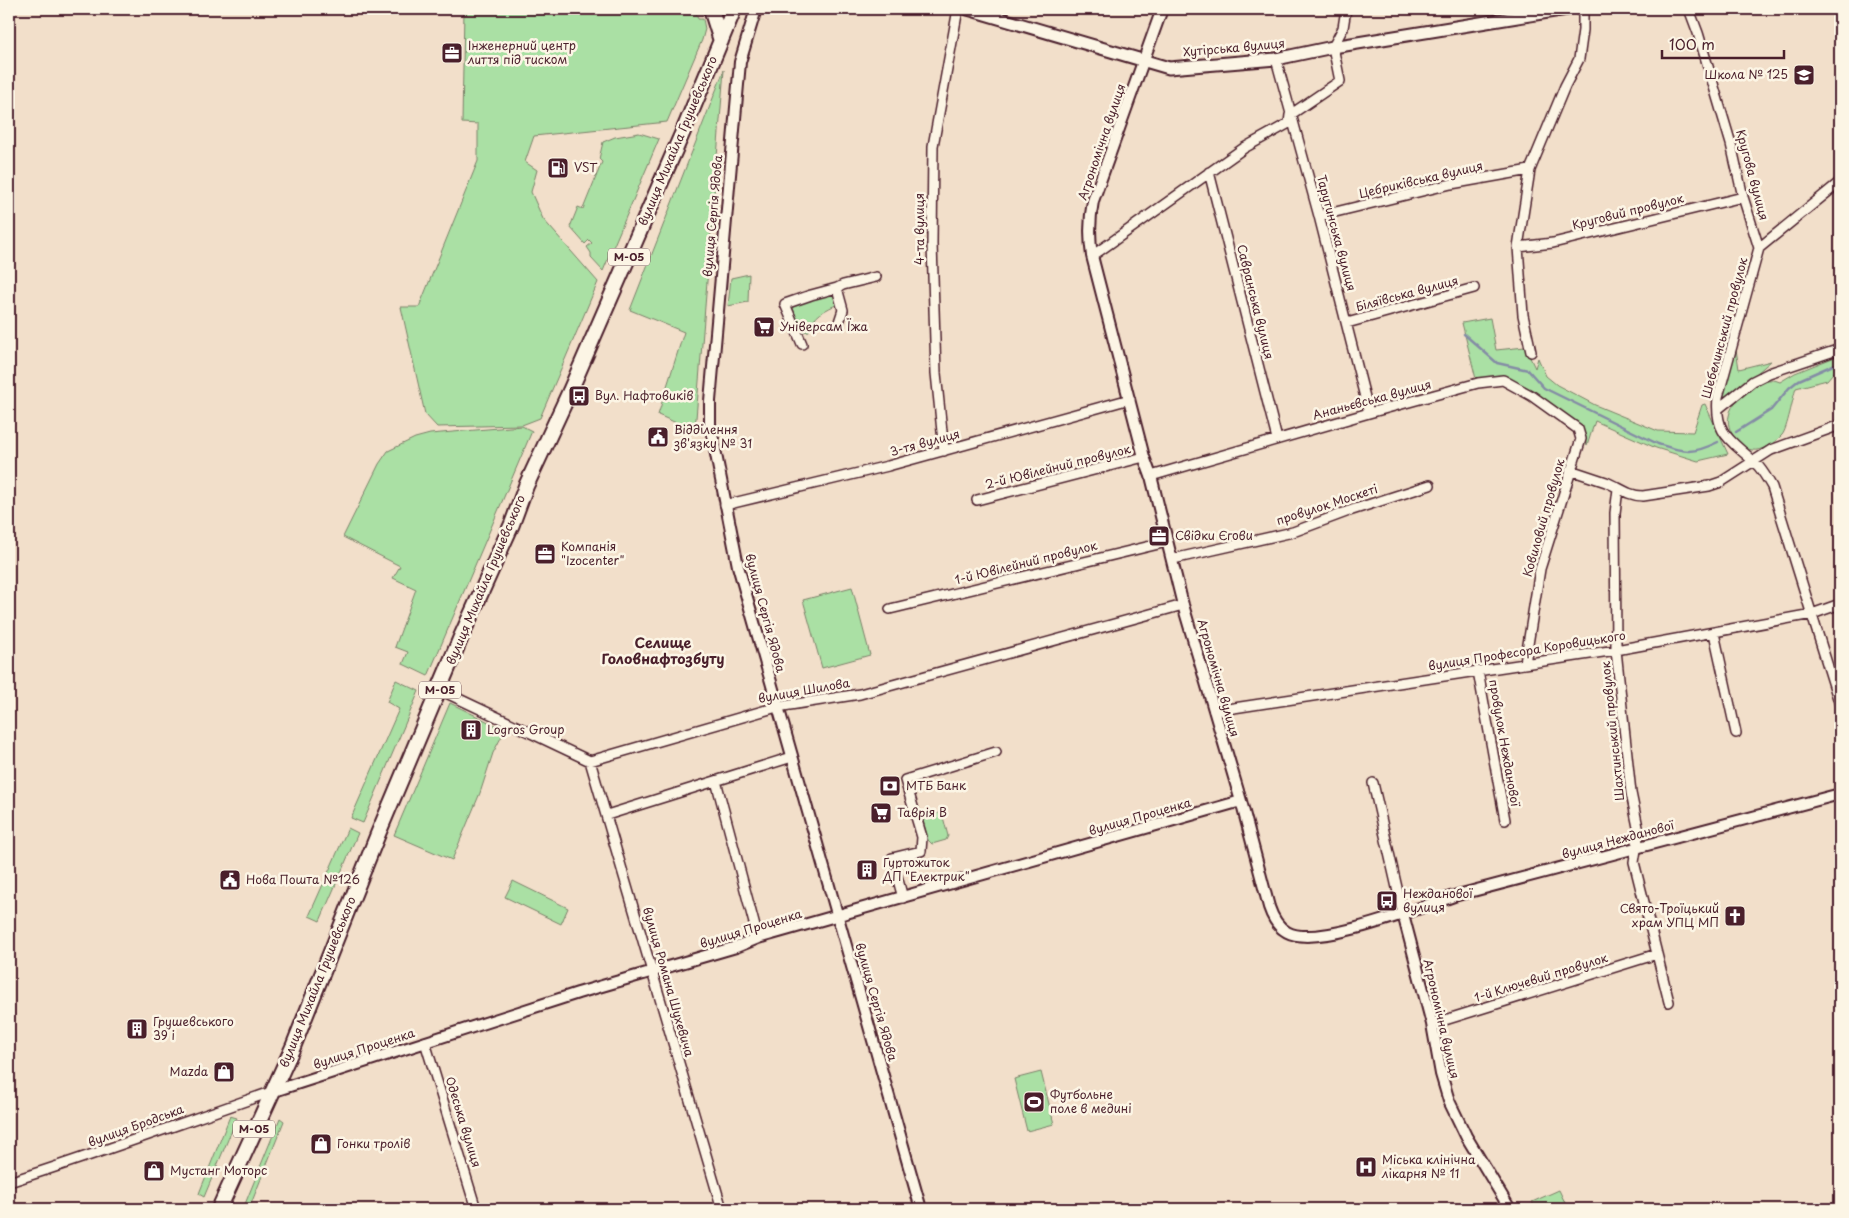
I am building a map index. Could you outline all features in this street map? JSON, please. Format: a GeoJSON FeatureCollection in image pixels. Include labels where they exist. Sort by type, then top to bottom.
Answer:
{"type":"FeatureCollection","features":[{"type":"Feature","properties":{"kind":"main road"},"geometry":{"type":"LineString","coordinates":[[710,9],[721,41]]}},
{"type":"Feature","properties":{"kind":"main road","name":"вулиця Михайла Грушевського"},"geometry":{"type":"LineString","coordinates":[[219,1209],[296,1039],[378,834],[461,637],[685,127],[734,9]]}},
{"type":"Feature","properties":{"kind":"main road","name":"Хутірська вулиця"},"geometry":{"type":"LineString","coordinates":[[976,10],[1169,68],[1276,60],[1333,47],[1567,9]]}},
{"type":"Feature","properties":{"kind":"street","name":"вулиця Сергія Ядова"},"geometry":{"type":"LineString","coordinates":[[756,9],[740,62],[710,401],[710,424],[738,566],[922,1209]]}},
{"type":"Feature","properties":{"kind":"street","name":"4-та вулиця"},"geometry":{"type":"LineString","coordinates":[[944,451],[936,353],[932,244],[933,146],[958,9]]}},
{"type":"Feature","properties":{"kind":"street","name":"Агрономічна вулиця"},"geometry":{"type":"LineString","coordinates":[[1162,9],[1093,201],[1089,228],[1092,256],[1144,457],[1151,476],[1173,559],[1183,604],[1241,801],[1269,907],[1273,917],[1286,932],[1305,936],[1328,934],[1403,914],[1432,1024],[1441,1074],[1449,1101],[1466,1136],[1510,1209]]}},
{"type":"Feature","properties":{"kind":"street"},"geometry":{"type":"LineString","coordinates":[[1092,256],[1244,148],[1288,123],[1290,115],[1340,81],[1333,47],[1343,28],[1346,9]]}},
{"type":"Feature","properties":{"kind":"street"},"geometry":{"type":"LineString","coordinates":[[1530,352],[1523,315],[1518,246],[1530,170],[1578,59],[1583,30],[1583,9]]}},
{"type":"Feature","properties":{"kind":"street","name":"Кругова вулиця"},"geometry":{"type":"LineString","coordinates":[[1689,9],[1731,144],[1743,198],[1760,248],[1840,182]]}},
{"type":"Feature","properties":{"kind":"street","name":"Тарутинська вулиця"},"geometry":{"type":"LineString","coordinates":[[1276,60],[1319,216],[1369,413]]}},
{"type":"Feature","properties":{"kind":"street","name":"Цебриківська вулиця"},"geometry":{"type":"LineString","coordinates":[[1319,216],[1451,184],[1530,170]]}},
{"type":"Feature","properties":{"kind":"street","name":"Савранська вулиця"},"geometry":{"type":"LineString","coordinates":[[1209,172],[1277,439]]}},
{"type":"Feature","properties":{"kind":"street","name":"Круговий провулок"},"geometry":{"type":"LineString","coordinates":[[1518,246],[1553,243],[1743,198]]}},
{"type":"Feature","properties":{"kind":"street","name":"Шебелинський провулок"},"geometry":{"type":"LineString","coordinates":[[1760,248],[1718,397],[1718,410],[1721,427],[1725,435],[1761,468],[1772,487],[1840,705]]}},
{"type":"Feature","properties":{"kind":"street"},"geometry":{"type":"LineString","coordinates":[[802,344],[785,304],[843,285],[876,277]]}},
{"type":"Feature","properties":{"kind":"street"},"geometry":{"type":"LineString","coordinates":[[837,288],[843,310],[838,322]]}},
{"type":"Feature","properties":{"kind":"street","name":"Біляївська вулиця"},"geometry":{"type":"LineString","coordinates":[[1347,323],[1474,288]]}},
{"type":"Feature","properties":{"kind":"street"},"geometry":{"type":"LineString","coordinates":[[1718,410],[1748,384],[1768,373],[1840,349]]}},
{"type":"Feature","properties":{"kind":"street","name":"Ананьєвська вулиця"},"geometry":{"type":"LineString","coordinates":[[1151,476],[1478,383],[1503,380],[1532,396],[1578,429],[1581,439]]}},
{"type":"Feature","properties":{"kind":"street","name":"3-тя вулиця"},"geometry":{"type":"LineString","coordinates":[[725,505],[944,451],[1130,399]]}},
{"type":"Feature","properties":{"kind":"street"},"geometry":{"type":"LineString","coordinates":[[1570,470],[1606,482],[1630,494],[1643,496],[1709,486],[1729,478],[1753,461],[1781,446],[1840,425]]}},
{"type":"Feature","properties":{"kind":"street","name":"Ковиловий провулок"},"geometry":{"type":"LineString","coordinates":[[1525,663],[1540,569],[1581,439]]}},
{"type":"Feature","properties":{"kind":"street","name":"2-й Ювілейний провулок"},"geometry":{"type":"LineString","coordinates":[[977,500],[1144,457]]}},
{"type":"Feature","properties":{"kind":"street","name":"провулок Москеті"},"geometry":{"type":"LineString","coordinates":[[1173,559],[1293,532],[1349,511],[1430,485]]}},
{"type":"Feature","properties":{"kind":"street","name":"Шахтинський провулок"},"geometry":{"type":"LineString","coordinates":[[1618,489],[1615,513],[1616,650],[1631,793],[1639,832],[1634,867],[1669,1002]]}},
{"type":"Feature","properties":{"kind":"street","name":"1-й Ювілейний провулок"},"geometry":{"type":"LineString","coordinates":[[890,609],[1167,542]]}},
{"type":"Feature","properties":{"kind":"street","name":"вулиця Шилова"},"geometry":{"type":"LineString","coordinates":[[590,761],[777,707],[860,694],[1183,604]]}},
{"type":"Feature","properties":{"kind":"street","name":"вулиця Професора Коровицького"},"geometry":{"type":"LineString","coordinates":[[1214,711],[1616,650],[1812,614],[1840,604]]}},
{"type":"Feature","properties":{"kind":"street"},"geometry":{"type":"LineString","coordinates":[[1714,633],[1736,733]]}},
{"type":"Feature","properties":{"kind":"street","name":"провулок Нежданової"},"geometry":{"type":"LineString","coordinates":[[1478,671],[1505,820]]}},
{"type":"Feature","properties":{"kind":"street"},"geometry":{"type":"LineString","coordinates":[[440,690],[590,761]]}},
{"type":"Feature","properties":{"kind":"street"},"geometry":{"type":"LineString","coordinates":[[903,898],[892,858],[921,850],[922,837],[905,780],[996,752]]}},
{"type":"Feature","properties":{"kind":"street"},"geometry":{"type":"LineString","coordinates":[[607,815],[792,758]]}},
{"type":"Feature","properties":{"kind":"street","name":"вулиця Романа Шухевича"},"geometry":{"type":"LineString","coordinates":[[590,761],[722,1209]]}},
{"type":"Feature","properties":{"kind":"street"},"geometry":{"type":"LineString","coordinates":[[716,781],[758,938]]}},
{"type":"Feature","properties":{"kind":"street"},"geometry":{"type":"LineString","coordinates":[[1373,783],[1403,914]]}},
{"type":"Feature","properties":{"kind":"street","name":"вулиця Нежданової"},"geometry":{"type":"LineString","coordinates":[[1403,914],[1454,896],[1840,794]]}},
{"type":"Feature","properties":{"kind":"street","name":"вулиця Проценка"},"geometry":{"type":"LineString","coordinates":[[271,1092],[652,971],[736,947],[758,938],[1241,801]]}},
{"type":"Feature","properties":{"kind":"street","name":"1-й Ключевий провулок"},"geometry":{"type":"LineString","coordinates":[[1432,1024],[1657,954]]}},
{"type":"Feature","properties":{"kind":"street","name":"Одеська вулиця"},"geometry":{"type":"LineString","coordinates":[[425,1042],[476,1209]]}},
{"type":"Feature","properties":{"kind":"street","name":"вулиця Бродська"},"geometry":{"type":"LineString","coordinates":[[9,1182],[81,1159],[271,1092]]}},
{"type":"Feature","properties":{"kind":"green space"},"geometry":{"type":"Polygon","coordinates":[[[464,9],[695,9],[698,19],[703,19],[705,29],[667,122],[534,136],[525,162],[537,170],[531,192],[543,219],[598,282],[540,418],[522,425],[437,427],[425,414],[401,307],[419,307],[478,161],[478,124],[462,123],[464,9]]]}},
{"type":"Feature","properties":{"kind":"green space"},"geometry":{"type":"Polygon","coordinates":[[[724,70],[695,431],[658,415],[684,332],[630,310],[724,70]]]}},
{"type":"Feature","properties":{"kind":"green space"},"geometry":{"type":"Polygon","coordinates":[[[639,133],[659,139],[603,271],[591,258],[591,253],[587,247],[592,243],[589,240],[585,244],[570,227],[578,207],[583,209],[602,162],[599,159],[603,142],[615,137],[639,133]]]}},
{"type":"Feature","properties":{"kind":"green space"},"geometry":{"type":"Polygon","coordinates":[[[749,274],[748,302],[728,306],[731,278],[749,274]]]}},
{"type":"Feature","properties":{"kind":"green space"},"geometry":{"type":"Polygon","coordinates":[[[834,289],[840,303],[817,317],[809,331],[801,332],[791,302],[834,289]]]}},
{"type":"Feature","properties":{"kind":"green space"},"geometry":{"type":"Polygon","coordinates":[[[1490,318],[1496,350],[1525,347],[1535,368],[1538,358],[1546,376],[1557,385],[1595,405],[1658,431],[1693,432],[1702,405],[1705,404],[1728,454],[1698,461],[1656,448],[1595,421],[1587,446],[1580,425],[1535,394],[1504,376],[1476,379],[1462,323],[1490,318]]]}},
{"type":"Feature","properties":{"kind":"green space"},"geometry":{"type":"Polygon","coordinates":[[[1736,349],[1739,369],[1771,361],[1728,398],[1722,397],[1736,349]]]}},
{"type":"Feature","properties":{"kind":"green space"},"geometry":{"type":"Polygon","coordinates":[[[1840,355],[1840,371],[1833,373],[1827,380],[1796,388],[1786,427],[1776,441],[1756,450],[1742,446],[1738,442],[1731,432],[1728,421],[1732,408],[1743,394],[1761,382],[1768,380],[1780,382],[1795,373],[1840,355]]]}},
{"type":"Feature","properties":{"kind":"green space"},"geometry":{"type":"Polygon","coordinates":[[[522,426],[532,431],[428,676],[403,664],[408,652],[395,647],[416,589],[393,578],[400,566],[343,537],[379,464],[388,451],[415,438],[430,434],[522,426]]]}},
{"type":"Feature","properties":{"kind":"green space"},"geometry":{"type":"Polygon","coordinates":[[[852,587],[870,655],[822,668],[803,600],[852,587]]]}},
{"type":"Feature","properties":{"kind":"green space"},"geometry":{"type":"Polygon","coordinates":[[[396,680],[419,691],[363,823],[351,818],[399,709],[387,702],[396,680]]]}},
{"type":"Feature","properties":{"kind":"green space"},"geometry":{"type":"Polygon","coordinates":[[[450,703],[505,730],[493,753],[480,793],[452,860],[394,835],[450,703]]]}},
{"type":"Feature","properties":{"kind":"green space"},"geometry":{"type":"Polygon","coordinates":[[[939,813],[943,817],[948,836],[946,840],[932,844],[928,840],[923,821],[925,818],[939,813]]]}},
{"type":"Feature","properties":{"kind":"green space"},"geometry":{"type":"Polygon","coordinates":[[[348,828],[358,833],[320,921],[309,916],[348,828]]]}},
{"type":"Feature","properties":{"kind":"green space"},"geometry":{"type":"Polygon","coordinates":[[[513,881],[568,908],[561,924],[505,897],[513,881]]]}},
{"type":"Feature","properties":{"kind":"green space","name":"Футбольне поле в медині"},"geometry":{"type":"Polygon","coordinates":[[[1041,1072],[1054,1124],[1027,1131],[1014,1079],[1041,1072]]]}},
{"type":"Feature","properties":{"kind":"green space"},"geometry":{"type":"Polygon","coordinates":[[[230,1116],[237,1118],[204,1197],[199,1194],[230,1116]]]}},
{"type":"Feature","properties":{"kind":"green space"},"geometry":{"type":"Polygon","coordinates":[[[280,1118],[284,1121],[249,1209],[243,1209],[280,1118]]]}},
{"type":"Feature","properties":{"kind":"green space"},"geometry":{"type":"Polygon","coordinates":[[[1559,1190],[1568,1209],[1536,1209],[1532,1202],[1559,1190]]]}},
{"type":"Feature","properties":{"kind":"waterway"},"geometry":{"type":"LineString","coordinates":[[1464,334],[1497,363],[1528,370],[1544,388],[1658,444],[1688,451],[1701,449],[1718,442]]}},
{"type":"Feature","properties":{"kind":"waterway"},"geometry":{"type":"LineString","coordinates":[[1736,432],[1771,410],[1789,388],[1799,380],[1840,362]]}},
{"type":"Feature","properties":{"kind":"place","name":"Інженерний центр лиття під тиском"},"geometry":{"type":"Point","coordinates":[452,53]}},
{"type":"Feature","properties":{"kind":"place","name":"Школа № 125"},"geometry":{"type":"Point","coordinates":[1804,75]}},
{"type":"Feature","properties":{"kind":"place","name":"VST"},"geometry":{"type":"Point","coordinates":[558,168]}},
{"type":"Feature","properties":{"kind":"place","name":"Універсам Їжа"},"geometry":{"type":"Point","coordinates":[764,327]}},
{"type":"Feature","properties":{"kind":"place","name":"Вул. Нафтовиків"},"geometry":{"type":"Point","coordinates":[579,396]}},
{"type":"Feature","properties":{"kind":"place","name":"Відділення зв'язку № 31"},"geometry":{"type":"Point","coordinates":[658,437]}},
{"type":"Feature","properties":{"kind":"place","name":"Свідки Єгови"},"geometry":{"type":"Point","coordinates":[1159,536]}},
{"type":"Feature","properties":{"kind":"place","name":"Компанія \"Izocenter\""},"geometry":{"type":"Point","coordinates":[545,554]}},
{"type":"Feature","properties":{"kind":"place","name":"Logros Group"},"geometry":{"type":"Point","coordinates":[471,730]}},
{"type":"Feature","properties":{"kind":"place","name":"МТБ Банк"},"geometry":{"type":"Point","coordinates":[890,786]}},
{"type":"Feature","properties":{"kind":"place","name":"Таврія В"},"geometry":{"type":"Point","coordinates":[881,813]}},
{"type":"Feature","properties":{"kind":"place","name":"Гуртожиток ДП \"Електрик\""},"geometry":{"type":"Point","coordinates":[867,870]}},
{"type":"Feature","properties":{"kind":"place","name":"Нова Пошта №126"},"geometry":{"type":"Point","coordinates":[230,880]}},
{"type":"Feature","properties":{"kind":"place","name":"Нежданової вулиця"},"geometry":{"type":"Point","coordinates":[1387,901]}},
{"type":"Feature","properties":{"kind":"place","name":"Свято-Троїцький храм УПЦ МП"},"geometry":{"type":"Point","coordinates":[1735,916]}},
{"type":"Feature","properties":{"kind":"place","name":"Грушевського 39 і"},"geometry":{"type":"Point","coordinates":[137,1029]}},
{"type":"Feature","properties":{"kind":"place","name":"Mazda"},"geometry":{"type":"Point","coordinates":[224,1072]}},
{"type":"Feature","properties":{"kind":"place","name":"Футбольне поле в медині"},"geometry":{"type":"Point","coordinates":[1034,1102]}},
{"type":"Feature","properties":{"kind":"place","name":"Гонки тролів"},"geometry":{"type":"Point","coordinates":[321,1144]}},
{"type":"Feature","properties":{"kind":"place","name":"Міська клінічна лікарня № 11"},"geometry":{"type":"Point","coordinates":[1366,1167]}},
{"type":"Feature","properties":{"kind":"place","name":"Мустанг Моторс"},"geometry":{"type":"Point","coordinates":[154,1171]}},
{"type":"Feature","properties":{"kind":"district","name":"Селище Головнафтозбуту"},"geometry":{"type":"Point","coordinates":[663,652]}}]}
